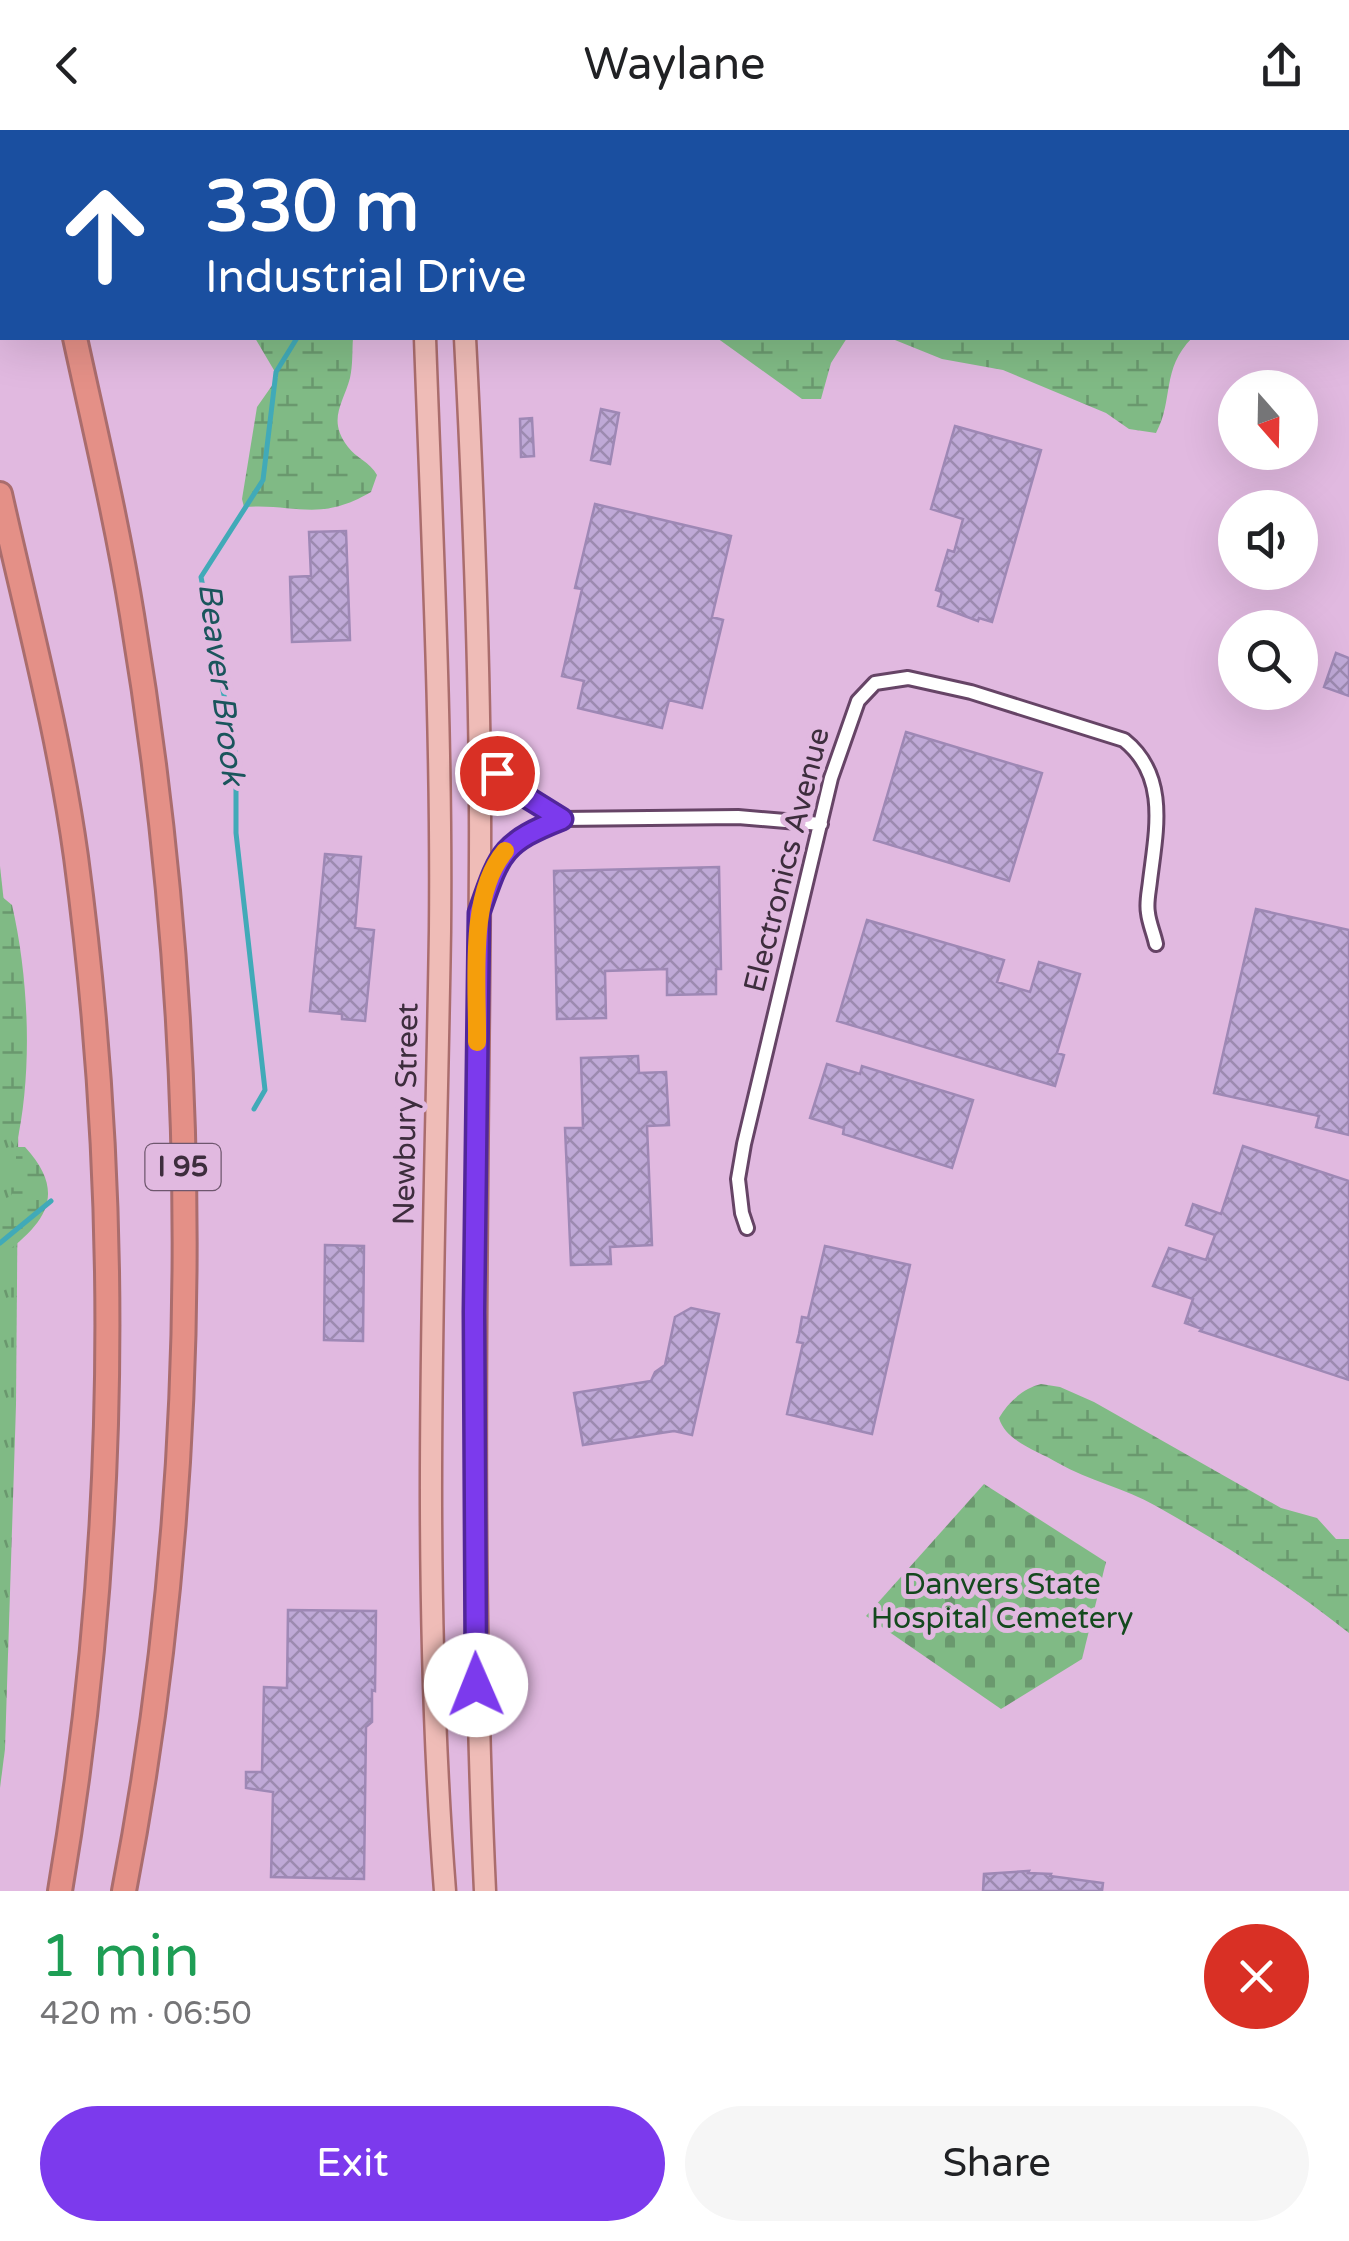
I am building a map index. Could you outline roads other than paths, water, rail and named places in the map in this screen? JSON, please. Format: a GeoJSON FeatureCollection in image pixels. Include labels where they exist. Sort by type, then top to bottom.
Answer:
{"type":"FeatureCollection","features":[{"type":"Feature","properties":{"kind":"highway","name":"I 95"},"geometry":{"type":"LineString","coordinates":[[74,340],[132,616],[157,789],[180,1024],[183,1344],[170,1553],[158,1672],[124,1891]]}},
{"type":"Feature","properties":{"kind":"highway"},"geometry":{"type":"LineString","coordinates":[[88,340],[98,445]]}},
{"type":"Feature","properties":{"kind":"highway","name":"I 95"},"geometry":{"type":"LineString","coordinates":[[0,494],[50,711],[76,856],[99,1070],[106,1192],[108,1390],[98,1602],[80,1765],[60,1891]]}},
{"type":"Feature","properties":{"kind":"main road","name":"Newbury Street"},"geometry":{"type":"LineString","coordinates":[[426,340],[436,630],[440,926],[433,1381],[434,1683],[446,1891]]}},
{"type":"Feature","properties":{"kind":"main road"},"geometry":{"type":"LineString","coordinates":[[465,340],[478,722],[473,1506],[476,1685],[486,1891]]}},
{"type":"Feature","properties":{"kind":"street","name":"Electronics Avenue"},"geometry":{"type":"LineString","coordinates":[[748,1228],[738,1179],[744,1144],[848,722],[858,701],[875,683],[908,678],[972,692],[1124,740],[1143,760],[1157,796],[1147,911],[1156,944]]}},
{"type":"Feature","properties":{"kind":"street"},"geometry":{"type":"LineString","coordinates":[[478,722],[497,773],[512,788],[562,819]]}},
{"type":"Feature","properties":{"kind":"street"},"geometry":{"type":"LineString","coordinates":[[479,913],[497,861],[507,848],[528,832],[562,819],[738,817],[820,824]]}},
{"type":"Feature","properties":{"kind":"waterway","name":"Beaver Brook"},"geometry":{"type":"LineString","coordinates":[[254,1109],[265,1090],[236,833],[236,757],[201,577],[263,480],[276,372],[296,340]]}},
{"type":"Feature","properties":{"kind":"waterway","name":"Beaver Brook"},"geometry":{"type":"LineString","coordinates":[[0,1243],[51,1201]]}},
{"type":"Feature","properties":{"kind":"park label","name":"Danvers State Hospital Cemetery"},"geometry":{"type":"Point","coordinates":[1002,1601]}}]}
